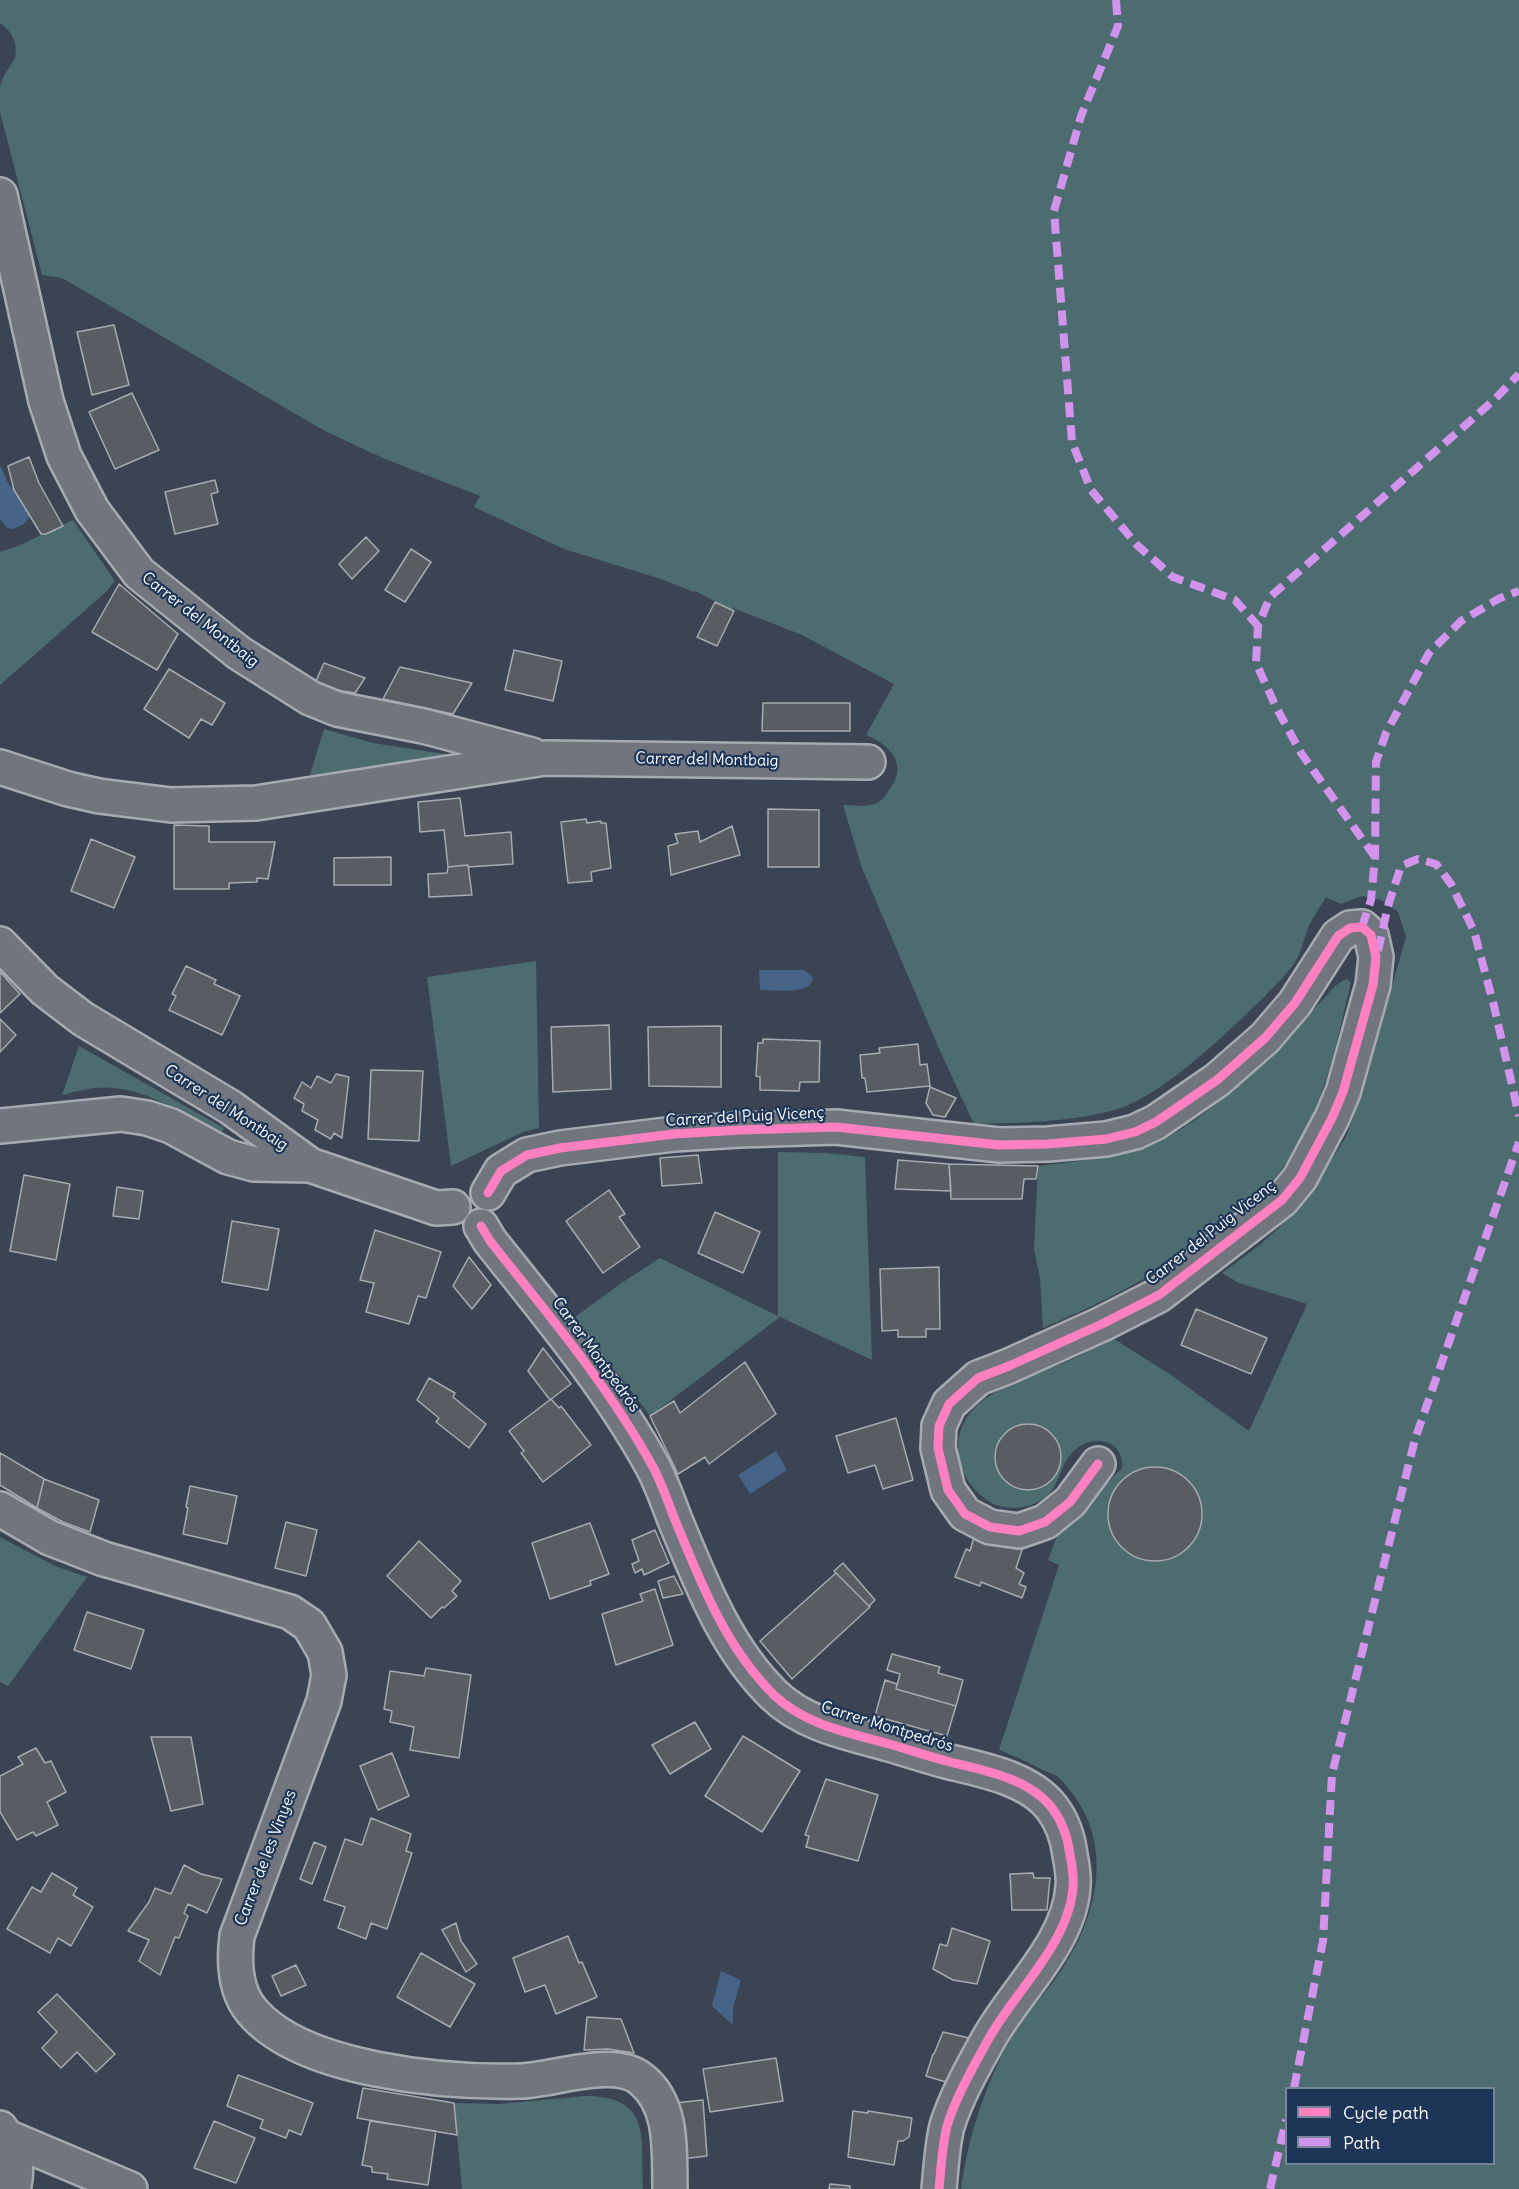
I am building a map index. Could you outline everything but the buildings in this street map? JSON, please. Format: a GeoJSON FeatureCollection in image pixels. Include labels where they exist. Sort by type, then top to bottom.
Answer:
{"type":"FeatureCollection","features":[{"type":"Feature","properties":{"kind":"street","name":"Carrer del Montbaig"},"geometry":{"type":"LineString","coordinates":[[0,195],[46,401],[64,456],[92,510],[139,573],[239,653],[310,698],[337,709],[423,726],[545,758]]}},
{"type":"Feature","properties":{"kind":"street","name":"Carrer del Montbaig"},"geometry":{"type":"LineString","coordinates":[[0,767],[68,789],[99,796],[171,804],[209,804],[256,803],[545,758],[868,762]]}},
{"type":"Feature","properties":{"kind":"street","name":"Carrer del Puig Vicenç"},"geometry":{"type":"LineString","coordinates":[[488,1193],[501,1172],[526,1155],[561,1148],[674,1134],[836,1127],[999,1145],[1106,1139],[1135,1132],[1156,1122],[1217,1080],[1257,1045],[1295,1003],[1338,936],[1350,928],[1362,927],[1371,934],[1376,957],[1373,985],[1343,1092],[1300,1178],[1282,1200],[1159,1295],[1102,1324],[978,1378],[949,1404],[939,1426],[938,1449],[948,1490],[965,1514],[990,1527],[1019,1531],[1045,1522],[1070,1502],[1098,1464]]}},
{"type":"Feature","properties":{"kind":"street","name":"Carrer del Montbaig"},"geometry":{"type":"LineString","coordinates":[[0,944],[45,990],[83,1019],[230,1107],[310,1165]]}},
{"type":"Feature","properties":{"kind":"street"},"geometry":{"type":"LineString","coordinates":[[0,1126],[121,1114],[147,1118],[171,1126],[228,1157],[254,1164],[310,1165],[436,1208],[453,1207]]}},
{"type":"Feature","properties":{"kind":"street"},"geometry":{"type":"LineString","coordinates":[[469,1187],[483,1189],[488,1193],[492,1200],[492,1215],[482,1226],[472,1227],[462,1224],[456,1217],[453,1207],[457,1194],[469,1187]]}},
{"type":"Feature","properties":{"kind":"street","name":"Carrer Montpedrós"},"geometry":{"type":"LineString","coordinates":[[482,1226],[490,1241],[596,1376],[629,1425],[655,1471],[708,1599],[723,1628],[743,1659],[775,1696],[806,1718],[840,1731],[986,1770],[1014,1781],[1051,1806],[1062,1823],[1070,1852],[1073,1887],[1066,1916],[1051,1948],[989,2038],[959,2097],[947,2127],[939,2189]]}},
{"type":"Feature","properties":{"kind":"street","name":"Carrer de les Vinyes"},"geometry":{"type":"LineString","coordinates":[[0,1509],[50,1538],[104,1559],[290,1612],[309,1625],[325,1652],[328,1675],[324,1701],[237,1936],[234,1960],[238,1984],[249,2008],[272,2030],[309,2050],[371,2067],[470,2080],[524,2080],[599,2070],[621,2070],[639,2077],[653,2090],[663,2109],[668,2131],[670,2189]]}},
{"type":"Feature","properties":{"kind":"street"},"geometry":{"type":"LineString","coordinates":[[3,2132],[16,2160],[16,2179],[13,2189]]}},
{"type":"Feature","properties":{"kind":"street"},"geometry":{"type":"LineString","coordinates":[[3,2132],[130,2189]]}},
{"type":"Feature","properties":{"kind":"green space"},"geometry":{"type":"Polygon","coordinates":[[[0,0],[1519,0],[1519,2189],[961,2189],[973,2130],[993,2074],[1016,2029],[1054,1980],[1072,1952],[1083,1931],[1090,1909],[1097,1863],[1094,1840],[1087,1818],[1075,1797],[1057,1776],[999,1750],[1059,1565],[1048,1560],[1058,1533],[1122,1468],[1118,1450],[1111,1444],[1104,1441],[1086,1443],[1071,1454],[1055,1485],[1042,1500],[1025,1507],[1007,1508],[998,1506],[983,1497],[966,1478],[959,1455],[960,1434],[968,1416],[981,1402],[999,1390],[1075,1358],[1111,1337],[1171,1375],[1249,1431],[1307,1304],[1239,1283],[1222,1273],[1261,1244],[1287,1220],[1315,1185],[1346,1137],[1357,1107],[1406,937],[1398,912],[1381,900],[1362,896],[1341,904],[1326,897],[1310,924],[1298,957],[1285,975],[1196,1060],[1156,1090],[1136,1101],[1118,1109],[1083,1117],[974,1124],[940,1051],[862,868],[843,805],[875,804],[884,797],[896,779],[898,770],[894,756],[882,744],[866,735],[894,684],[802,635],[733,608],[732,610],[695,591],[564,549],[474,507],[480,496],[385,459],[325,431],[62,278],[42,275],[0,112],[1,83],[16,52],[13,37],[0,23],[0,0]]]}},
{"type":"Feature","properties":{"kind":"green space"},"geometry":{"type":"Polygon","coordinates":[[[73,520],[115,581],[106,592],[0,685],[0,552],[73,520]]]}},
{"type":"Feature","properties":{"kind":"green space"},"geometry":{"type":"Polygon","coordinates":[[[324,729],[373,743],[458,756],[458,759],[310,775],[324,729]]]}},
{"type":"Feature","properties":{"kind":"green space"},"geometry":{"type":"Polygon","coordinates":[[[536,961],[539,1128],[523,1132],[451,1166],[427,977],[536,961]]]}},
{"type":"Feature","properties":{"kind":"green space"},"geometry":{"type":"Polygon","coordinates":[[[1346,979],[1351,982],[1324,1085],[1309,1124],[1278,1174],[1252,1202],[1186,1254],[1113,1296],[1043,1328],[1040,1278],[1034,1249],[1038,1166],[1126,1153],[1154,1144],[1172,1135],[1237,1087],[1335,986],[1346,979]]]}},
{"type":"Feature","properties":{"kind":"green space"},"geometry":{"type":"Polygon","coordinates":[[[79,1046],[224,1128],[221,1134],[156,1099],[127,1090],[100,1088],[62,1095],[79,1046]]]}},
{"type":"Feature","properties":{"kind":"green space"},"geometry":{"type":"Polygon","coordinates":[[[778,1152],[865,1157],[872,1360],[780,1317],[650,1416],[575,1317],[660,1258],[778,1316],[778,1152]]]}},
{"type":"Feature","properties":{"kind":"green space"},"geometry":{"type":"Polygon","coordinates":[[[0,1537],[55,1566],[87,1577],[8,1686],[0,1682],[0,1537]]]}},
{"type":"Feature","properties":{"kind":"green space"},"geometry":{"type":"Polygon","coordinates":[[[585,2096],[607,2098],[622,2103],[632,2112],[638,2123],[641,2137],[643,2189],[462,2189],[454,2103],[500,2104],[585,2096]]]}},
{"type":"Feature","properties":{"kind":"water"},"geometry":{"type":"Polygon","coordinates":[[[0,465],[9,485],[18,493],[30,517],[24,524],[13,529],[7,528],[0,519],[0,465]]]}},
{"type":"Feature","properties":{"kind":"water"},"geometry":{"type":"Polygon","coordinates":[[[759,970],[804,970],[813,977],[811,983],[806,987],[791,991],[760,990],[759,970]]]}},
{"type":"Feature","properties":{"kind":"water"},"geometry":{"type":"Polygon","coordinates":[[[776,1451],[787,1470],[750,1494],[738,1475],[776,1451]]]}},
{"type":"Feature","properties":{"kind":"water"},"geometry":{"type":"Polygon","coordinates":[[[721,1971],[741,1980],[733,2008],[733,2025],[712,2006],[721,1971]]]}},
{"type":"Feature","properties":{"kind":"marked path"},"geometry":{"type":"LineString","coordinates":[[1116,0],[1118,26],[1081,116],[1054,211],[1072,442],[1091,490],[1137,545],[1173,577],[1235,600],[1258,626]]}},
{"type":"Feature","properties":{"kind":"marked path"},"geometry":{"type":"LineString","coordinates":[[1375,857],[1301,753],[1276,707],[1256,663],[1258,626],[1270,597],[1495,399],[1519,374]]}},
{"type":"Feature","properties":{"kind":"marked path"},"geometry":{"type":"LineString","coordinates":[[1362,927],[1371,900],[1375,857],[1376,762],[1386,733],[1429,653],[1461,621],[1500,598],[1519,591]]}},
{"type":"Feature","properties":{"kind":"marked path"},"geometry":{"type":"LineString","coordinates":[[1378,951],[1388,906],[1401,866],[1418,859],[1436,864],[1451,884],[1474,931],[1519,1116]]}},
{"type":"Feature","properties":{"kind":"marked path"},"geometry":{"type":"LineString","coordinates":[[1294,2087],[1323,1941],[1332,1774],[1415,1439],[1519,1142]]}},
{"type":"Feature","properties":{"kind":"marked path"},"geometry":{"type":"LineString","coordinates":[[1270,2189],[1285,2124]]}},
{"type":"Feature","properties":{"kind":"cycle path"},"geometry":{"type":"LineString","coordinates":[[488,1193],[501,1171],[527,1155],[560,1148],[674,1134],[836,1127],[999,1145],[1106,1139],[1135,1132],[1156,1122],[1217,1080],[1265,1038],[1295,1003],[1338,936],[1350,928],[1362,927],[1371,935],[1376,957],[1373,985],[1343,1092],[1300,1178],[1282,1200],[1159,1295],[1102,1324],[978,1378],[949,1404],[939,1426],[938,1448],[948,1490],[965,1514],[990,1527],[1019,1531],[1045,1522],[1070,1502],[1098,1464]]}},
{"type":"Feature","properties":{"kind":"cycle path"},"geometry":{"type":"LineString","coordinates":[[481,1226],[490,1241],[617,1407],[653,1467],[716,1613],[742,1656],[774,1695],[800,1714],[828,1727],[1006,1777],[1043,1798],[1062,1824],[1068,1843],[1073,1875],[1069,1908],[1062,1928],[1051,1948],[999,2022],[960,2093],[945,2134],[939,2189]]}}]}
